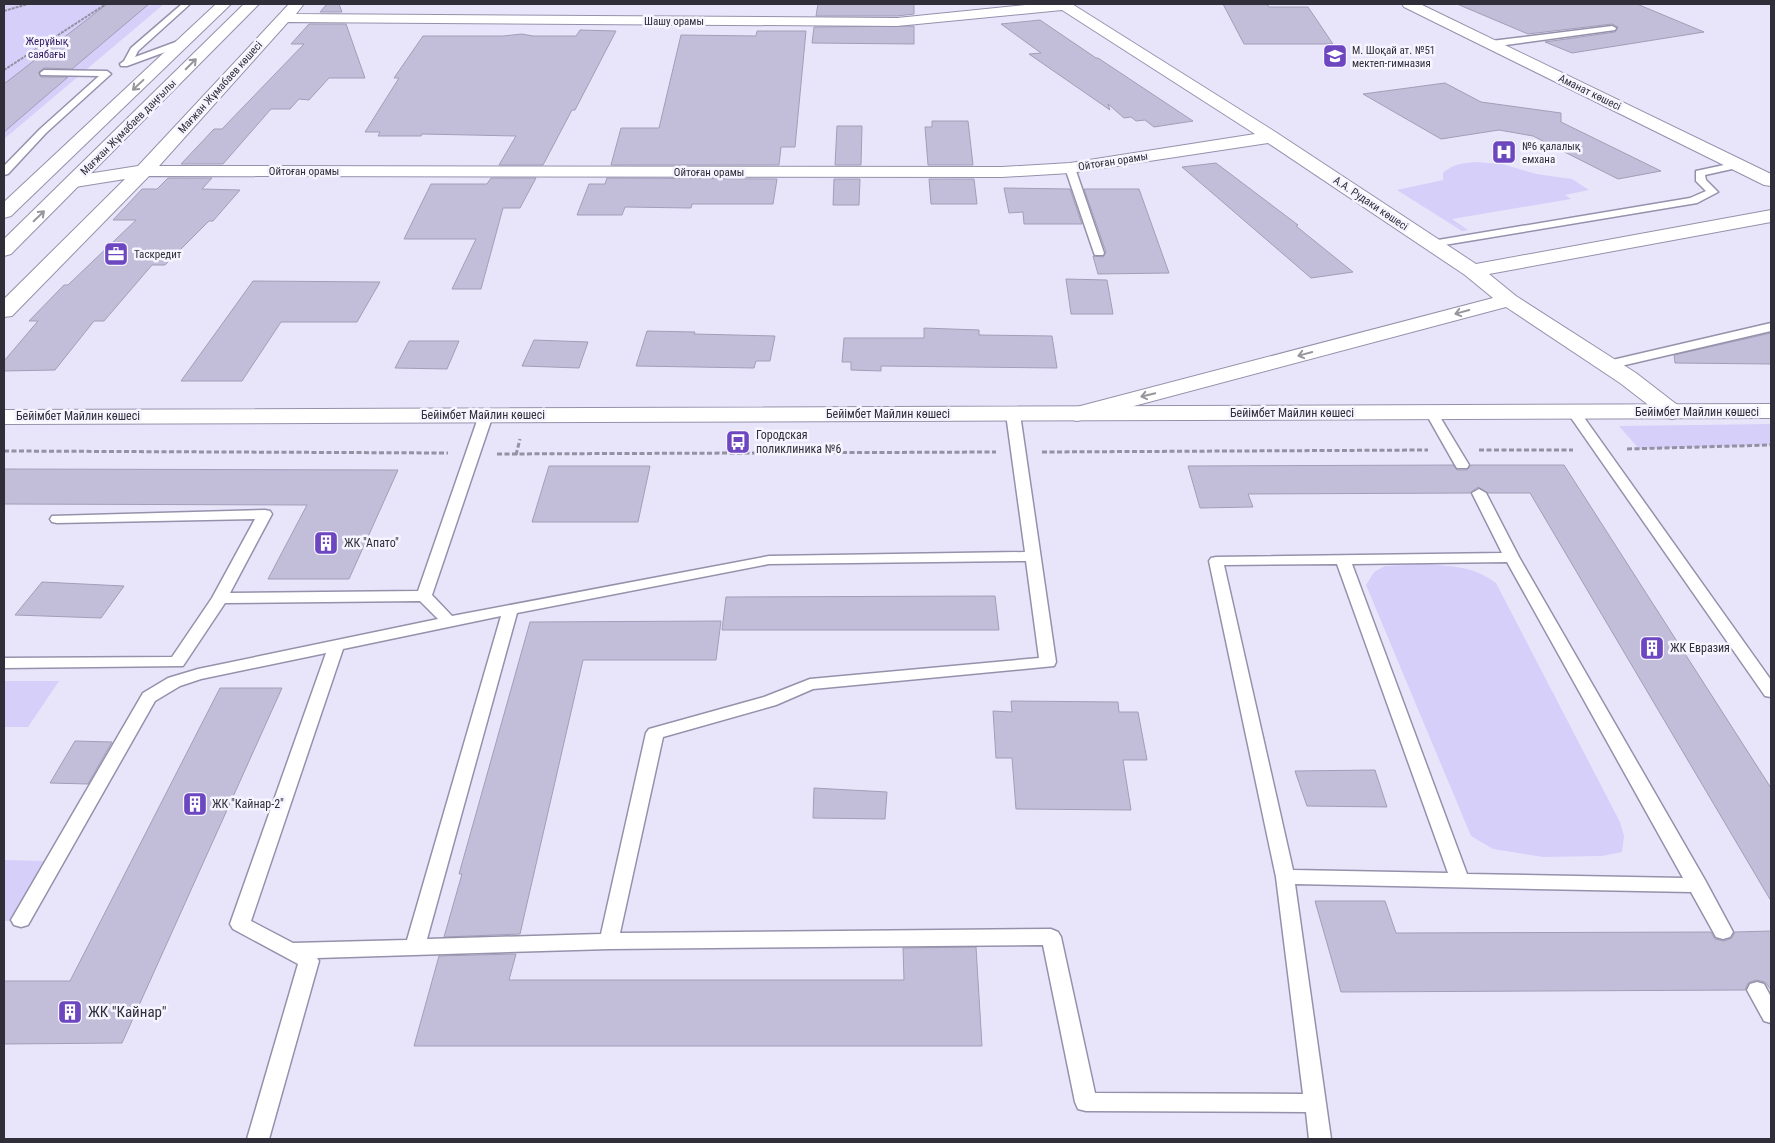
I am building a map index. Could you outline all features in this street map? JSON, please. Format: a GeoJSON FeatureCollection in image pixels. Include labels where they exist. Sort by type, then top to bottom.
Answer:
{"type":"FeatureCollection","features":[{"type":"Feature","properties":{"kind":"street","name":"Мағжан Жұмабаев даңғылы"},"geometry":{"type":"LineString","coordinates":[[4,212],[224,4]]}},
{"type":"Feature","properties":{"kind":"street","name":"Мағжан Жұмабаев даңғылы"},"geometry":{"type":"LineString","coordinates":[[4,250],[252,4]]}},
{"type":"Feature","properties":{"kind":"street","name":"Мағжан Жұмабаев көшесі"},"geometry":{"type":"LineString","coordinates":[[4,311],[144,171],[297,4]]}},
{"type":"Feature","properties":{"kind":"street","name":"Шашу орамы"},"geometry":{"type":"LineString","coordinates":[[283,18],[896,22],[1064,4]]}},
{"type":"Feature","properties":{"kind":"street","name":"А.А. Рудаки көшесі"},"geometry":{"type":"LineString","coordinates":[[1064,4],[1271,137],[1432,244],[1472,271],[1509,300],[1608,365],[1672,412]]}},
{"type":"Feature","properties":{"kind":"street","name":"Аманат көшесі"},"geometry":{"type":"LineString","coordinates":[[1409,4],[1771,181]]}},
{"type":"Feature","properties":{"kind":"street","name":"Ойтоған орамы"},"geometry":{"type":"LineString","coordinates":[[75,181],[144,171],[1002,172],[1070,168],[1271,137]]}},
{"type":"Feature","properties":{"kind":"street"},"geometry":{"type":"LineString","coordinates":[[1472,271],[1771,216]]}},
{"type":"Feature","properties":{"kind":"street"},"geometry":{"type":"LineString","coordinates":[[1077,414],[1509,300]]}},
{"type":"Feature","properties":{"kind":"street","name":"Бейімбет Майлин көшесі"},"geometry":{"type":"LineString","coordinates":[[4,417],[1771,411]]}},
{"type":"Feature","properties":{"kind":"lane"},"geometry":{"type":"LineString","coordinates":[[128,62],[134,50],[186,4]]}},
{"type":"Feature","properties":{"kind":"lane"},"geometry":{"type":"LineString","coordinates":[[1491,44],[1612,28]]}},
{"type":"Feature","properties":{"kind":"lane"},"geometry":{"type":"LineString","coordinates":[[4,172],[9,162],[107,74],[128,62],[184,42]]}},
{"type":"Feature","properties":{"kind":"lane"},"geometry":{"type":"LineString","coordinates":[[44,74],[107,74]]}},
{"type":"Feature","properties":{"kind":"lane"},"geometry":{"type":"LineString","coordinates":[[1432,244],[1693,201],[1713,192],[1701,181],[1700,173],[1738,165]]}},
{"type":"Feature","properties":{"kind":"lane"},"geometry":{"type":"LineString","coordinates":[[1070,168],[1099,253]]}},
{"type":"Feature","properties":{"kind":"lane"},"geometry":{"type":"LineString","coordinates":[[1608,365],[1771,327]]}},
{"type":"Feature","properties":{"kind":"lane"},"geometry":{"type":"LineString","coordinates":[[1431,412],[1462,466]]}},
{"type":"Feature","properties":{"kind":"lane"},"geometry":{"type":"LineString","coordinates":[[1573,412],[1771,692]]}},
{"type":"Feature","properties":{"kind":"lane"},"geometry":{"type":"LineString","coordinates":[[610,941],[655,733],[770,701],[810,684],[1048,662],[1013,414]]}},
{"type":"Feature","properties":{"kind":"lane"},"geometry":{"type":"LineString","coordinates":[[424,596],[486,415]]}},
{"type":"Feature","properties":{"kind":"lane"},"geometry":{"type":"LineString","coordinates":[[1479,493],[1512,557],[1723,932]]}},
{"type":"Feature","properties":{"kind":"lane"},"geometry":{"type":"LineString","coordinates":[[4,663],[177,662],[220,598],[265,514],[57,519]]}},
{"type":"Feature","properties":{"kind":"lane"},"geometry":{"type":"LineString","coordinates":[[21,920],[149,697],[174,682],[198,674],[449,621],[510,611],[769,560],[1032,556]]}},
{"type":"Feature","properties":{"kind":"lane"},"geometry":{"type":"LineString","coordinates":[[1320,1139],[1285,877],[1216,561],[1512,557]]}},
{"type":"Feature","properties":{"kind":"lane"},"geometry":{"type":"LineString","coordinates":[[1343,559],[1460,880]]}},
{"type":"Feature","properties":{"kind":"lane"},"geometry":{"type":"LineString","coordinates":[[220,598],[424,596],[449,621]]}},
{"type":"Feature","properties":{"kind":"lane"},"geometry":{"type":"LineString","coordinates":[[415,947],[510,611]]}},
{"type":"Feature","properties":{"kind":"lane"},"geometry":{"type":"LineString","coordinates":[[258,1139],[309,961],[240,924],[336,646]]}},
{"type":"Feature","properties":{"kind":"lane"},"geometry":{"type":"LineString","coordinates":[[1285,877],[1698,885]]}},
{"type":"Feature","properties":{"kind":"lane"},"geometry":{"type":"LineString","coordinates":[[291,951],[610,941],[1051,936],[1086,1102],[1315,1103]]}},
{"type":"Feature","properties":{"kind":"lane"},"geometry":{"type":"LineString","coordinates":[[1757,990],[1771,1015]]}},
{"type":"Feature","properties":{"kind":"path"},"geometry":{"type":"LineString","coordinates":[[4,11],[28,4]]}},
{"type":"Feature","properties":{"kind":"path"},"geometry":{"type":"LineString","coordinates":[[4,70],[106,4]]}},
{"type":"Feature","properties":{"kind":"path"},"geometry":{"type":"LineString","coordinates":[[4,451],[472,454],[1600,450],[1771,445]]}},
{"type":"Feature","properties":{"kind":"green space","name":"Жерұйық саябағы"},"geometry":{"type":"Polygon","coordinates":[[[4,4],[164,4],[4,139],[4,4]]]}},
{"type":"Feature","properties":{"kind":"green space"},"geometry":{"type":"Polygon","coordinates":[[[1476,162],[1502,164],[1536,174],[1572,179],[1589,190],[1565,195],[1571,199],[1452,219],[1468,230],[1462,231],[1397,190],[1443,180],[1443,173],[1450,168],[1476,162]]]}},
{"type":"Feature","properties":{"kind":"green space"},"geometry":{"type":"Polygon","coordinates":[[[1771,424],[1771,445],[1639,449],[1619,426],[1771,424]]]}},
{"type":"Feature","properties":{"kind":"green space"},"geometry":{"type":"Polygon","coordinates":[[[1425,564],[1470,570],[1496,583],[1620,822],[1624,836],[1622,852],[1602,856],[1543,857],[1493,849],[1471,836],[1366,585],[1374,572],[1385,566],[1425,564]]]}},
{"type":"Feature","properties":{"kind":"green space"},"geometry":{"type":"Polygon","coordinates":[[[4,681],[59,681],[28,727],[4,727],[4,681]]]}},
{"type":"Feature","properties":{"kind":"green space"},"geometry":{"type":"Polygon","coordinates":[[[4,860],[48,861],[12,921],[4,921],[4,860]]]}},
{"type":"Feature","properties":{"kind":"building"},"geometry":{"type":"Polygon","coordinates":[[[107,4],[149,4],[72,69],[44,68],[39,72],[41,77],[68,77],[4,132],[4,84],[107,4]]]}},
{"type":"Feature","properties":{"kind":"building"},"geometry":{"type":"Polygon","coordinates":[[[327,4],[339,4],[342,12],[320,12],[327,4]]]}},
{"type":"Feature","properties":{"kind":"building"},"geometry":{"type":"Polygon","coordinates":[[[818,4],[914,4],[914,14],[897,16],[816,16],[818,4]]]}},
{"type":"Feature","properties":{"kind":"building"},"geometry":{"type":"Polygon","coordinates":[[[1223,4],[1267,4],[1269,7],[1308,7],[1333,44],[1244,44],[1223,4]]]}},
{"type":"Feature","properties":{"kind":"building"},"geometry":{"type":"Polygon","coordinates":[[[1457,4],[1637,4],[1704,32],[1572,53],[1545,42],[1615,32],[1618,27],[1612,24],[1528,34],[1457,4]]]}},
{"type":"Feature","properties":{"kind":"building"},"geometry":{"type":"Polygon","coordinates":[[[1040,20],[1193,121],[1154,127],[1145,120],[1136,121],[1131,117],[1124,118],[1108,104],[1110,110],[1029,54],[1041,53],[1001,24],[1040,20]]]}},
{"type":"Feature","properties":{"kind":"building"},"geometry":{"type":"Polygon","coordinates":[[[309,24],[346,24],[365,78],[329,78],[309,100],[299,99],[290,109],[271,109],[223,164],[181,164],[214,129],[222,129],[304,44],[291,44],[309,24]]]}},
{"type":"Feature","properties":{"kind":"building"},"geometry":{"type":"Polygon","coordinates":[[[914,26],[914,44],[812,43],[814,27],[914,26]]]}},
{"type":"Feature","properties":{"kind":"building"},"geometry":{"type":"Polygon","coordinates":[[[580,30],[616,31],[575,110],[572,110],[543,165],[499,165],[516,136],[422,134],[421,136],[378,136],[380,132],[365,132],[399,78],[394,78],[423,36],[503,36],[522,34],[533,36],[576,36],[580,30]]]}},
{"type":"Feature","properties":{"kind":"building"},"geometry":{"type":"Polygon","coordinates":[[[757,31],[806,31],[795,147],[781,147],[779,165],[611,165],[621,128],[659,128],[681,35],[756,36],[757,31]]]}},
{"type":"Feature","properties":{"kind":"building"},"geometry":{"type":"Polygon","coordinates":[[[1445,83],[1481,102],[1561,113],[1561,122],[1661,171],[1618,179],[1533,136],[1499,130],[1441,139],[1363,94],[1445,83]]]}},
{"type":"Feature","properties":{"kind":"building"},"geometry":{"type":"Polygon","coordinates":[[[932,121],[968,121],[973,165],[928,165],[925,127],[932,127],[932,121]]]}},
{"type":"Feature","properties":{"kind":"building"},"geometry":{"type":"Polygon","coordinates":[[[837,126],[862,126],[861,165],[835,165],[837,126]]]}},
{"type":"Feature","properties":{"kind":"building"},"geometry":{"type":"Polygon","coordinates":[[[1216,163],[1298,225],[1296,226],[1353,272],[1311,278],[1182,167],[1216,163]]]}},
{"type":"Feature","properties":{"kind":"building"},"geometry":{"type":"Polygon","coordinates":[[[168,178],[212,178],[202,189],[240,190],[213,221],[209,221],[165,265],[152,265],[104,321],[94,321],[55,370],[4,371],[4,361],[38,321],[29,321],[64,285],[68,285],[136,220],[113,220],[142,189],[157,189],[168,178]]]}},
{"type":"Feature","properties":{"kind":"building"},"geometry":{"type":"Polygon","coordinates":[[[491,178],[536,178],[520,208],[503,208],[481,289],[452,289],[476,239],[404,239],[431,184],[487,184],[491,178]]]}},
{"type":"Feature","properties":{"kind":"building"},"geometry":{"type":"Polygon","coordinates":[[[607,178],[777,179],[773,204],[692,204],[691,208],[625,207],[622,215],[577,215],[589,184],[605,184],[607,178]]]}},
{"type":"Feature","properties":{"kind":"building"},"geometry":{"type":"Polygon","coordinates":[[[834,179],[860,179],[859,205],[833,205],[834,179]]]}},
{"type":"Feature","properties":{"kind":"building"},"geometry":{"type":"Polygon","coordinates":[[[929,179],[974,179],[977,204],[931,204],[929,179]]]}},
{"type":"Feature","properties":{"kind":"building"},"geometry":{"type":"Polygon","coordinates":[[[1004,188],[1070,189],[1082,224],[1024,224],[1023,212],[1009,213],[1004,188]]]}},
{"type":"Feature","properties":{"kind":"building"},"geometry":{"type":"Polygon","coordinates":[[[1084,189],[1139,189],[1169,273],[1098,274],[1093,256],[1103,257],[1106,252],[1084,189]]]}},
{"type":"Feature","properties":{"kind":"building"},"geometry":{"type":"Polygon","coordinates":[[[1066,279],[1107,280],[1113,314],[1071,314],[1066,279]]]}},
{"type":"Feature","properties":{"kind":"building"},"geometry":{"type":"Polygon","coordinates":[[[253,281],[380,282],[357,322],[281,322],[242,381],[181,381],[253,281]]]}},
{"type":"Feature","properties":{"kind":"building"},"geometry":{"type":"Polygon","coordinates":[[[924,328],[979,330],[979,335],[1052,336],[1057,368],[881,366],[881,371],[851,370],[851,362],[842,362],[844,338],[924,338],[924,328]]]}},
{"type":"Feature","properties":{"kind":"building"},"geometry":{"type":"Polygon","coordinates":[[[647,331],[775,336],[770,361],[756,361],[754,368],[636,366],[647,331]]]}},
{"type":"Feature","properties":{"kind":"building"},"geometry":{"type":"Polygon","coordinates":[[[1771,333],[1771,364],[1675,363],[1674,355],[1771,333]]]}},
{"type":"Feature","properties":{"kind":"building"},"geometry":{"type":"Polygon","coordinates":[[[534,340],[588,342],[579,368],[522,366],[534,340]]]}},
{"type":"Feature","properties":{"kind":"building"},"geometry":{"type":"Polygon","coordinates":[[[409,341],[459,341],[447,369],[395,368],[409,341]]]}},
{"type":"Feature","properties":{"kind":"building","name":"ЖК Евразия"},"geometry":{"type":"Polygon","coordinates":[[[1453,465],[1457,470],[1467,470],[1471,465],[1564,465],[1771,788],[1771,901],[1530,493],[1488,493],[1478,487],[1470,493],[1248,494],[1253,507],[1200,508],[1188,466],[1453,465]]]}},
{"type":"Feature","properties":{"kind":"building"},"geometry":{"type":"Polygon","coordinates":[[[549,466],[650,466],[638,522],[532,522],[549,466]]]}},
{"type":"Feature","properties":{"kind":"building","name":"ЖК \"Апато\""},"geometry":{"type":"Polygon","coordinates":[[[4,469],[398,470],[349,579],[268,579],[307,505],[4,504],[4,469]]]}},
{"type":"Feature","properties":{"kind":"building"},"geometry":{"type":"Polygon","coordinates":[[[42,582],[124,586],[101,618],[15,615],[42,582]]]}},
{"type":"Feature","properties":{"kind":"building"},"geometry":{"type":"Polygon","coordinates":[[[995,596],[999,630],[722,630],[726,597],[995,596]]]}},
{"type":"Feature","properties":{"kind":"building"},"geometry":{"type":"Polygon","coordinates":[[[721,621],[716,660],[583,660],[520,934],[444,937],[462,874],[459,874],[530,622],[721,621]]]}},
{"type":"Feature","properties":{"kind":"building"},"geometry":{"type":"Polygon","coordinates":[[[220,688],[282,688],[122,1043],[4,1044],[4,981],[70,981],[220,688]]]}},
{"type":"Feature","properties":{"kind":"building"},"geometry":{"type":"Polygon","coordinates":[[[1011,701],[1118,702],[1119,712],[1138,712],[1147,760],[1123,760],[1131,810],[1016,809],[1012,758],[996,758],[993,711],[1012,712],[1011,701]]]}},
{"type":"Feature","properties":{"kind":"building"},"geometry":{"type":"Polygon","coordinates":[[[75,741],[112,742],[88,784],[50,783],[75,741]]]}},
{"type":"Feature","properties":{"kind":"building"},"geometry":{"type":"Polygon","coordinates":[[[1375,770],[1387,807],[1307,806],[1295,771],[1375,770]]]}},
{"type":"Feature","properties":{"kind":"building"},"geometry":{"type":"Polygon","coordinates":[[[814,788],[887,792],[885,819],[813,818],[814,788]]]}},
{"type":"Feature","properties":{"kind":"building"},"geometry":{"type":"Polygon","coordinates":[[[1315,901],[1385,901],[1396,933],[1711,932],[1715,939],[1724,941],[1732,938],[1735,932],[1771,931],[1771,990],[1765,982],[1756,980],[1748,983],[1745,990],[1341,992],[1315,901]]]}},
{"type":"Feature","properties":{"kind":"building"},"geometry":{"type":"Polygon","coordinates":[[[976,947],[982,1046],[414,1046],[439,956],[516,954],[509,980],[904,980],[903,948],[976,947]]]}},
{"type":"Feature","properties":{"kind":"place","name":"М. Шоқай ат. №51 мектеп-гимназия"},"geometry":{"type":"Point","coordinates":[1335,56]}},
{"type":"Feature","properties":{"kind":"place","name":"№6 қалалық емхана"},"geometry":{"type":"Point","coordinates":[1504,152]}},
{"type":"Feature","properties":{"kind":"place","name":"Таскредит"},"geometry":{"type":"Point","coordinates":[116,254]}},
{"type":"Feature","properties":{"kind":"place","name":"Городская поликлиника №6"},"geometry":{"type":"Point","coordinates":[738,442]}},
{"type":"Feature","properties":{"kind":"place","name":"ЖК \"Апато\""},"geometry":{"type":"Point","coordinates":[326,543]}},
{"type":"Feature","properties":{"kind":"place","name":"ЖК Евразия"},"geometry":{"type":"Point","coordinates":[1652,648]}},
{"type":"Feature","properties":{"kind":"place","name":"ЖК \"Кайнар-2\""},"geometry":{"type":"Point","coordinates":[195,804]}},
{"type":"Feature","properties":{"kind":"place","name":"ЖК \"Кайнар\""},"geometry":{"type":"Point","coordinates":[70,1012]}}]}
